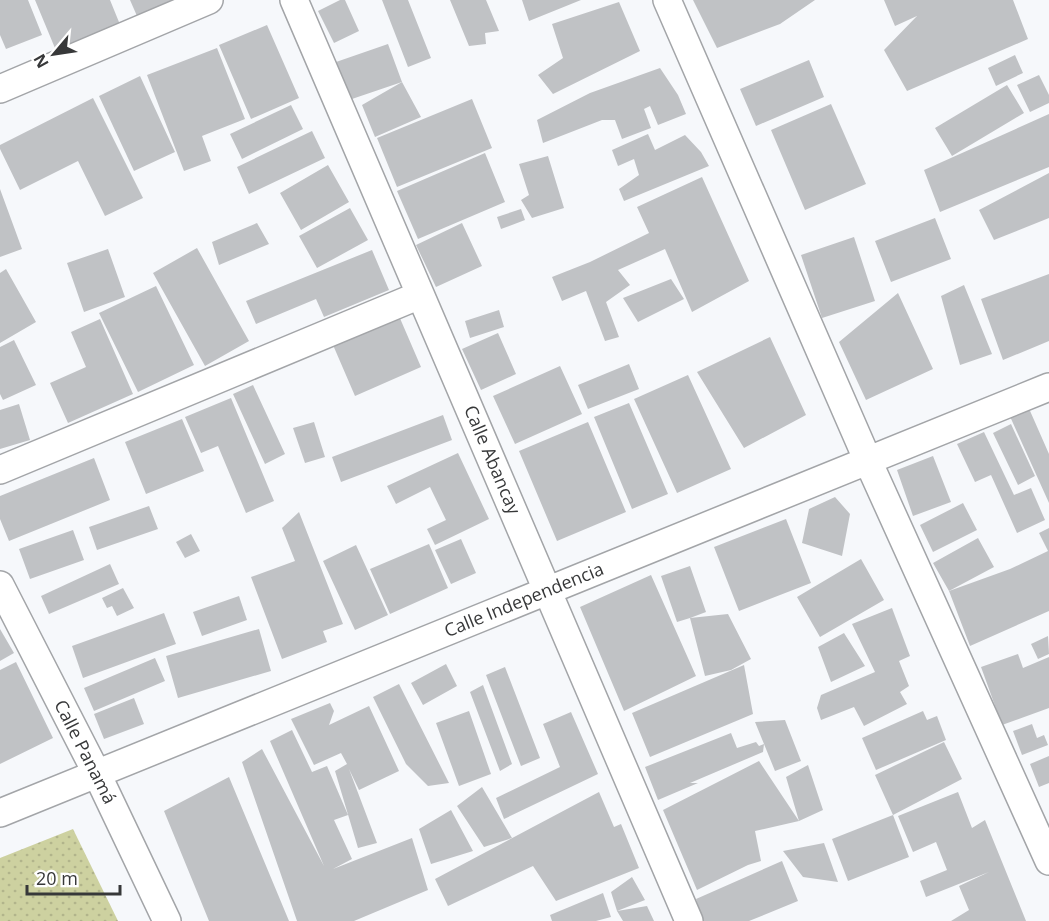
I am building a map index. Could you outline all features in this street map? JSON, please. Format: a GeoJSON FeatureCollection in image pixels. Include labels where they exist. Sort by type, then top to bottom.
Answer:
{"type":"FeatureCollection","features":[{"type":"Feature","properties":{"kind":"street"},"geometry":{"type":"LineString","coordinates":[[3,81],[209,0]]}},
{"type":"Feature","properties":{"kind":"street","name":"Calle Abancay"},"geometry":{"type":"LineString","coordinates":[[294,0],[689,921]]}},
{"type":"Feature","properties":{"kind":"street"},"geometry":{"type":"LineString","coordinates":[[667,0],[868,460],[1049,861]]}},
{"type":"Feature","properties":{"kind":"street"},"geometry":{"type":"LineString","coordinates":[[0,470],[420,295]]}},
{"type":"Feature","properties":{"kind":"street","name":"Calle Independencia"},"geometry":{"type":"LineString","coordinates":[[0,813],[1049,387]]}},
{"type":"Feature","properties":{"kind":"street","name":"Calle Panamá"},"geometry":{"type":"LineString","coordinates":[[0,585],[97,774],[166,921]]}},
{"type":"Feature","properties":{"kind":"green space"},"geometry":{"type":"Polygon","coordinates":[[[73,829],[118,921],[0,921],[0,858],[73,829]]]}},
{"type":"Feature","properties":{"kind":"building"},"geometry":{"type":"Polygon","coordinates":[[[0,0],[28,0],[42,35],[6,49],[0,35],[0,0]]]}},
{"type":"Feature","properties":{"kind":"building"},"geometry":{"type":"Polygon","coordinates":[[[35,0],[110,0],[121,27],[57,53],[35,0]]]}},
{"type":"Feature","properties":{"kind":"building"},"geometry":{"type":"Polygon","coordinates":[[[130,0],[172,0],[137,16],[130,0]]]}},
{"type":"Feature","properties":{"kind":"building"},"geometry":{"type":"Polygon","coordinates":[[[340,0],[345,0],[359,31],[334,43],[318,11],[340,0]]]}},
{"type":"Feature","properties":{"kind":"building"},"geometry":{"type":"Polygon","coordinates":[[[382,0],[408,0],[431,58],[408,67],[382,0]]]}},
{"type":"Feature","properties":{"kind":"building"},"geometry":{"type":"Polygon","coordinates":[[[450,0],[486,0],[499,31],[485,33],[486,44],[469,46],[450,0]]]}},
{"type":"Feature","properties":{"kind":"building"},"geometry":{"type":"Polygon","coordinates":[[[522,0],[581,0],[529,21],[522,0]]]}},
{"type":"Feature","properties":{"kind":"building"},"geometry":{"type":"Polygon","coordinates":[[[693,0],[815,0],[780,24],[717,48],[693,0]]]}},
{"type":"Feature","properties":{"kind":"building"},"geometry":{"type":"Polygon","coordinates":[[[884,0],[1013,0],[1028,39],[907,91],[884,50],[917,16],[895,26],[884,0]]]}},
{"type":"Feature","properties":{"kind":"building"},"geometry":{"type":"Polygon","coordinates":[[[619,2],[640,51],[553,94],[538,75],[563,58],[552,24],[619,2]]]}},
{"type":"Feature","properties":{"kind":"building"},"geometry":{"type":"Polygon","coordinates":[[[267,25],[299,98],[251,119],[219,45],[267,25]]]}},
{"type":"Feature","properties":{"kind":"building"},"geometry":{"type":"Polygon","coordinates":[[[388,44],[402,82],[349,100],[336,62],[388,44]]]}},
{"type":"Feature","properties":{"kind":"building"},"geometry":{"type":"Polygon","coordinates":[[[217,48],[245,119],[202,136],[211,161],[184,171],[147,75],[217,48]]]}},
{"type":"Feature","properties":{"kind":"building"},"geometry":{"type":"Polygon","coordinates":[[[1015,55],[1023,73],[996,86],[988,68],[1015,55]]]}},
{"type":"Feature","properties":{"kind":"building"},"geometry":{"type":"Polygon","coordinates":[[[809,60],[824,97],[756,126],[740,89],[809,60]]]}},
{"type":"Feature","properties":{"kind":"building"},"geometry":{"type":"Polygon","coordinates":[[[660,68],[678,95],[686,114],[658,125],[650,106],[644,109],[651,128],[622,139],[615,120],[602,120],[543,143],[537,120],[590,93],[660,68]]]}},
{"type":"Feature","properties":{"kind":"building"},"geometry":{"type":"Polygon","coordinates":[[[1039,75],[1049,95],[1049,103],[1030,112],[1017,85],[1039,75]]]}},
{"type":"Feature","properties":{"kind":"building"},"geometry":{"type":"Polygon","coordinates":[[[140,76],[175,152],[134,171],[99,96],[140,76]]]}},
{"type":"Feature","properties":{"kind":"building"},"geometry":{"type":"Polygon","coordinates":[[[402,82],[421,117],[375,137],[362,105],[402,82]]]}},
{"type":"Feature","properties":{"kind":"building"},"geometry":{"type":"Polygon","coordinates":[[[1007,85],[1024,113],[952,156],[935,128],[1007,85]]]}},
{"type":"Feature","properties":{"kind":"building"},"geometry":{"type":"Polygon","coordinates":[[[93,98],[143,198],[105,216],[78,161],[20,190],[0,149],[0,145],[93,98]]]}},
{"type":"Feature","properties":{"kind":"building"},"geometry":{"type":"Polygon","coordinates":[[[472,99],[492,148],[397,187],[377,138],[472,99]]]}},
{"type":"Feature","properties":{"kind":"building"},"geometry":{"type":"Polygon","coordinates":[[[831,104],[866,184],[805,210],[771,130],[831,104]]]}},
{"type":"Feature","properties":{"kind":"building"},"geometry":{"type":"Polygon","coordinates":[[[291,105],[303,129],[242,159],[230,134],[291,105]]]}},
{"type":"Feature","properties":{"kind":"building"},"geometry":{"type":"Polygon","coordinates":[[[1049,114],[1049,167],[940,212],[924,170],[1049,114]]]}},
{"type":"Feature","properties":{"kind":"building"},"geometry":{"type":"Polygon","coordinates":[[[312,131],[325,158],[249,194],[237,167],[312,131]]]}},
{"type":"Feature","properties":{"kind":"building"},"geometry":{"type":"Polygon","coordinates":[[[648,134],[655,150],[685,135],[701,152],[709,166],[624,201],[619,189],[639,175],[634,159],[618,166],[612,150],[648,134]]]}},
{"type":"Feature","properties":{"kind":"building"},"geometry":{"type":"Polygon","coordinates":[[[485,153],[505,202],[418,239],[397,191],[485,153]]]}},
{"type":"Feature","properties":{"kind":"building"},"geometry":{"type":"Polygon","coordinates":[[[548,156],[564,208],[532,218],[521,200],[529,195],[519,164],[548,156]]]}},
{"type":"Feature","properties":{"kind":"building"},"geometry":{"type":"Polygon","coordinates":[[[328,165],[349,202],[301,230],[280,193],[328,165]]]}},
{"type":"Feature","properties":{"kind":"building"},"geometry":{"type":"Polygon","coordinates":[[[1049,173],[1049,218],[994,240],[979,210],[1049,173]]]}},
{"type":"Feature","properties":{"kind":"building"},"geometry":{"type":"Polygon","coordinates":[[[702,177],[749,281],[692,312],[665,249],[618,270],[630,285],[606,302],[619,337],[605,341],[586,291],[562,301],[552,277],[590,262],[649,233],[637,207],[702,177]]]}},
{"type":"Feature","properties":{"kind":"building"},"geometry":{"type":"Polygon","coordinates":[[[0,189],[22,249],[0,257],[0,189]]]}},
{"type":"Feature","properties":{"kind":"building"},"geometry":{"type":"Polygon","coordinates":[[[350,208],[368,240],[317,268],[299,236],[350,208]]]}},
{"type":"Feature","properties":{"kind":"building"},"geometry":{"type":"Polygon","coordinates":[[[521,209],[525,220],[501,229],[497,217],[521,209]]]}},
{"type":"Feature","properties":{"kind":"building"},"geometry":{"type":"Polygon","coordinates":[[[935,218],[951,259],[891,282],[875,241],[935,218]]]}},
{"type":"Feature","properties":{"kind":"building"},"geometry":{"type":"Polygon","coordinates":[[[257,223],[269,244],[219,265],[212,242],[257,223]]]}},
{"type":"Feature","properties":{"kind":"building"},"geometry":{"type":"Polygon","coordinates":[[[462,223],[482,266],[436,287],[416,245],[462,223]]]}},
{"type":"Feature","properties":{"kind":"building"},"geometry":{"type":"Polygon","coordinates":[[[854,237],[875,301],[822,318],[801,255],[854,237]]]}},
{"type":"Feature","properties":{"kind":"building"},"geometry":{"type":"Polygon","coordinates":[[[197,248],[249,341],[205,366],[153,273],[197,248]]]}},
{"type":"Feature","properties":{"kind":"building"},"geometry":{"type":"Polygon","coordinates":[[[108,249],[125,297],[84,312],[67,263],[108,249]]]}},
{"type":"Feature","properties":{"kind":"building"},"geometry":{"type":"Polygon","coordinates":[[[372,250],[389,290],[324,317],[316,299],[256,324],[246,301],[372,250]]]}},
{"type":"Feature","properties":{"kind":"building"},"geometry":{"type":"Polygon","coordinates":[[[6,269],[36,322],[0,343],[0,273],[6,269]]]}},
{"type":"Feature","properties":{"kind":"building"},"geometry":{"type":"Polygon","coordinates":[[[1049,274],[1049,341],[1003,360],[981,299],[1049,274]]]}},
{"type":"Feature","properties":{"kind":"building"},"geometry":{"type":"Polygon","coordinates":[[[671,279],[684,299],[638,322],[623,298],[671,279]]]}},
{"type":"Feature","properties":{"kind":"building"},"geometry":{"type":"Polygon","coordinates":[[[964,285],[992,354],[960,365],[941,296],[964,285]]]}},
{"type":"Feature","properties":{"kind":"building"},"geometry":{"type":"Polygon","coordinates":[[[156,286],[194,365],[138,392],[99,313],[156,286]]]}},
{"type":"Feature","properties":{"kind":"building"},"geometry":{"type":"Polygon","coordinates":[[[898,293],[933,369],[866,400],[839,342],[898,293]]]}},
{"type":"Feature","properties":{"kind":"building"},"geometry":{"type":"Polygon","coordinates":[[[499,310],[504,327],[470,338],[465,321],[499,310]]]}},
{"type":"Feature","properties":{"kind":"building"},"geometry":{"type":"Polygon","coordinates":[[[399,316],[421,367],[355,396],[333,345],[399,316]]]}},
{"type":"Feature","properties":{"kind":"building"},"geometry":{"type":"Polygon","coordinates":[[[100,319],[133,394],[68,423],[50,383],[86,367],[71,332],[100,319]]]}},
{"type":"Feature","properties":{"kind":"building"},"geometry":{"type":"Polygon","coordinates":[[[498,333],[516,374],[481,390],[462,349],[498,333]]]}},
{"type":"Feature","properties":{"kind":"building"},"geometry":{"type":"Polygon","coordinates":[[[770,337],[806,415],[744,448],[697,372],[770,337]]]}},
{"type":"Feature","properties":{"kind":"building"},"geometry":{"type":"Polygon","coordinates":[[[14,340],[36,385],[3,400],[0,394],[0,347],[14,340]]]}},
{"type":"Feature","properties":{"kind":"building"},"geometry":{"type":"Polygon","coordinates":[[[629,364],[639,389],[588,409],[578,385],[629,364]]]}},
{"type":"Feature","properties":{"kind":"building"},"geometry":{"type":"Polygon","coordinates":[[[560,366],[582,414],[515,444],[493,396],[560,366]]]}},
{"type":"Feature","properties":{"kind":"building"},"geometry":{"type":"Polygon","coordinates":[[[688,375],[731,469],[677,493],[634,399],[688,375]]]}},
{"type":"Feature","properties":{"kind":"building"},"geometry":{"type":"Polygon","coordinates":[[[253,385],[285,454],[265,464],[233,394],[253,385]]]}},
{"type":"Feature","properties":{"kind":"building"},"geometry":{"type":"Polygon","coordinates":[[[231,398],[274,501],[246,513],[218,446],[201,453],[185,417],[231,398]]]}},
{"type":"Feature","properties":{"kind":"building"},"geometry":{"type":"Polygon","coordinates":[[[629,403],[668,494],[632,509],[594,417],[629,403]]]}},
{"type":"Feature","properties":{"kind":"building"},"geometry":{"type":"Polygon","coordinates":[[[19,404],[30,440],[0,449],[0,410],[19,404]]]}},
{"type":"Feature","properties":{"kind":"building"},"geometry":{"type":"Polygon","coordinates":[[[1027,404],[1049,454],[1049,503],[1008,412],[1027,404]]]}},
{"type":"Feature","properties":{"kind":"building"},"geometry":{"type":"Polygon","coordinates":[[[443,415],[452,440],[341,482],[332,457],[443,415]]]}},
{"type":"Feature","properties":{"kind":"building"},"geometry":{"type":"Polygon","coordinates":[[[182,419],[204,471],[146,494],[125,442],[182,419]]]}},
{"type":"Feature","properties":{"kind":"building"},"geometry":{"type":"Polygon","coordinates":[[[314,422],[325,457],[305,463],[293,428],[314,422]]]}},
{"type":"Feature","properties":{"kind":"building"},"geometry":{"type":"Polygon","coordinates":[[[588,422],[626,512],[557,541],[519,451],[588,422]]]}},
{"type":"Feature","properties":{"kind":"building"},"geometry":{"type":"Polygon","coordinates":[[[1011,424],[1035,476],[1018,485],[993,433],[1011,424]]]}},
{"type":"Feature","properties":{"kind":"building"},"geometry":{"type":"Polygon","coordinates":[[[984,432],[1014,495],[1031,488],[1045,520],[1017,533],[991,475],[975,482],[957,444],[984,432]]]}},
{"type":"Feature","properties":{"kind":"building"},"geometry":{"type":"Polygon","coordinates":[[[458,453],[489,519],[435,545],[427,529],[446,520],[430,487],[396,504],[387,486],[458,453]]]}},
{"type":"Feature","properties":{"kind":"building"},"geometry":{"type":"Polygon","coordinates":[[[933,456],[951,502],[913,516],[897,470],[933,456]]]}},
{"type":"Feature","properties":{"kind":"building"},"geometry":{"type":"Polygon","coordinates":[[[94,458],[110,500],[9,541],[0,519],[0,496],[94,458]]]}},
{"type":"Feature","properties":{"kind":"building"},"geometry":{"type":"Polygon","coordinates":[[[835,497],[850,514],[842,556],[802,543],[809,509],[835,497]]]}},
{"type":"Feature","properties":{"kind":"building"},"geometry":{"type":"Polygon","coordinates":[[[963,503],[977,530],[933,552],[920,525],[963,503]]]}},
{"type":"Feature","properties":{"kind":"building"},"geometry":{"type":"Polygon","coordinates":[[[149,506],[158,529],[97,550],[89,527],[149,506]]]}},
{"type":"Feature","properties":{"kind":"building"},"geometry":{"type":"Polygon","coordinates":[[[299,512],[343,624],[323,631],[327,642],[282,659],[251,577],[295,561],[282,528],[299,512]]]}},
{"type":"Feature","properties":{"kind":"building"},"geometry":{"type":"Polygon","coordinates":[[[786,519],[811,583],[739,611],[714,547],[786,519]]]}},
{"type":"Feature","properties":{"kind":"building"},"geometry":{"type":"Polygon","coordinates":[[[1049,528],[1049,611],[970,646],[949,591],[1010,569],[1048,551],[1039,533],[1049,528]]]}},
{"type":"Feature","properties":{"kind":"building"},"geometry":{"type":"Polygon","coordinates":[[[73,530],[84,560],[30,579],[19,549],[73,530]]]}},
{"type":"Feature","properties":{"kind":"building"},"geometry":{"type":"Polygon","coordinates":[[[191,534],[200,551],[185,558],[176,542],[191,534]]]}},
{"type":"Feature","properties":{"kind":"building"},"geometry":{"type":"Polygon","coordinates":[[[978,538],[994,567],[949,591],[933,563],[978,538]]]}},
{"type":"Feature","properties":{"kind":"building"},"geometry":{"type":"Polygon","coordinates":[[[461,539],[476,573],[451,584],[435,550],[461,539]]]}},
{"type":"Feature","properties":{"kind":"building"},"geometry":{"type":"Polygon","coordinates":[[[429,544],[448,588],[390,614],[370,569],[429,544]]]}},
{"type":"Feature","properties":{"kind":"building"},"geometry":{"type":"Polygon","coordinates":[[[356,545],[388,615],[355,630],[323,561],[356,545]]]}},
{"type":"Feature","properties":{"kind":"building"},"geometry":{"type":"Polygon","coordinates":[[[861,559],[884,600],[820,637],[797,597],[861,559]]]}},
{"type":"Feature","properties":{"kind":"building"},"geometry":{"type":"Polygon","coordinates":[[[110,564],[119,584],[49,614],[41,596],[110,564]]]}},
{"type":"Feature","properties":{"kind":"building"},"geometry":{"type":"Polygon","coordinates":[[[690,566],[706,612],[677,622],[661,576],[690,566]]]}},
{"type":"Feature","properties":{"kind":"building"},"geometry":{"type":"Polygon","coordinates":[[[651,575],[696,676],[624,711],[580,607],[651,575]]]}},
{"type":"Feature","properties":{"kind":"building"},"geometry":{"type":"Polygon","coordinates":[[[123,588],[134,608],[117,616],[112,606],[107,608],[102,598],[123,588]]]}},
{"type":"Feature","properties":{"kind":"building"},"geometry":{"type":"Polygon","coordinates":[[[239,596],[247,620],[202,636],[193,612],[239,596]]]}},
{"type":"Feature","properties":{"kind":"building"},"geometry":{"type":"Polygon","coordinates":[[[892,608],[910,656],[899,661],[909,686],[900,692],[907,704],[864,726],[854,707],[821,720],[817,708],[821,695],[875,672],[852,624],[892,608]]]}},
{"type":"Feature","properties":{"kind":"building"},"geometry":{"type":"Polygon","coordinates":[[[164,613],[176,644],[83,678],[72,646],[164,613]]]}},
{"type":"Feature","properties":{"kind":"building"},"geometry":{"type":"Polygon","coordinates":[[[728,614],[751,659],[731,670],[705,676],[690,618],[728,614]]]}},
{"type":"Feature","properties":{"kind":"building"},"geometry":{"type":"Polygon","coordinates":[[[0,629],[14,653],[0,661],[0,629]]]}},
{"type":"Feature","properties":{"kind":"building"},"geometry":{"type":"Polygon","coordinates":[[[259,629],[271,671],[178,698],[166,656],[259,629]]]}},
{"type":"Feature","properties":{"kind":"building"},"geometry":{"type":"Polygon","coordinates":[[[844,633],[865,666],[831,682],[818,647],[844,633]]]}},
{"type":"Feature","properties":{"kind":"building"},"geometry":{"type":"Polygon","coordinates":[[[1048,636],[1049,654],[1038,659],[1031,644],[1048,636]]]}},
{"type":"Feature","properties":{"kind":"building"},"geometry":{"type":"Polygon","coordinates":[[[1018,654],[1023,668],[1049,657],[1049,708],[1002,725],[981,667],[1018,654]]]}},
{"type":"Feature","properties":{"kind":"building"},"geometry":{"type":"Polygon","coordinates":[[[155,658],[165,681],[94,711],[84,688],[155,658]]]}},
{"type":"Feature","properties":{"kind":"building"},"geometry":{"type":"Polygon","coordinates":[[[16,662],[53,738],[0,764],[0,670],[16,662]]]}},
{"type":"Feature","properties":{"kind":"building"},"geometry":{"type":"Polygon","coordinates":[[[446,664],[457,686],[423,705],[411,683],[446,664]]]}},
{"type":"Feature","properties":{"kind":"building"},"geometry":{"type":"Polygon","coordinates":[[[744,665],[753,714],[650,757],[632,713],[744,665]]]}},
{"type":"Feature","properties":{"kind":"building"},"geometry":{"type":"Polygon","coordinates":[[[505,667],[540,758],[521,766],[486,675],[505,667]]]}},
{"type":"Feature","properties":{"kind":"building"},"geometry":{"type":"Polygon","coordinates":[[[399,684],[449,783],[428,786],[406,764],[373,697],[399,684]]]}},
{"type":"Feature","properties":{"kind":"building"},"geometry":{"type":"Polygon","coordinates":[[[483,685],[512,764],[500,771],[470,692],[483,685]]]}},
{"type":"Feature","properties":{"kind":"building"},"geometry":{"type":"Polygon","coordinates":[[[134,698],[144,724],[104,739],[94,714],[134,698]]]}},
{"type":"Feature","properties":{"kind":"building"},"geometry":{"type":"Polygon","coordinates":[[[330,703],[334,711],[329,725],[369,706],[399,771],[359,790],[349,769],[377,843],[358,848],[335,771],[347,764],[341,753],[314,765],[291,719],[330,703]]]}},
{"type":"Feature","properties":{"kind":"building"},"geometry":{"type":"Polygon","coordinates":[[[469,711],[491,774],[459,786],[436,723],[469,711]]]}},
{"type":"Feature","properties":{"kind":"building"},"geometry":{"type":"Polygon","coordinates":[[[923,711],[927,720],[937,716],[946,740],[876,770],[862,738],[923,711]]]}},
{"type":"Feature","properties":{"kind":"building"},"geometry":{"type":"Polygon","coordinates":[[[571,712],[598,774],[504,819],[496,798],[560,767],[543,724],[571,712]]]}},
{"type":"Feature","properties":{"kind":"building"},"geometry":{"type":"Polygon","coordinates":[[[785,720],[801,761],[775,771],[755,722],[785,720]]]}},
{"type":"Feature","properties":{"kind":"building"},"geometry":{"type":"Polygon","coordinates":[[[1032,724],[1037,738],[1044,735],[1048,745],[1022,755],[1013,731],[1032,724]]]}},
{"type":"Feature","properties":{"kind":"building"},"geometry":{"type":"Polygon","coordinates":[[[292,730],[312,772],[327,766],[348,815],[334,820],[352,859],[333,869],[412,838],[428,890],[354,921],[297,921],[242,762],[262,749],[324,866],[270,741],[292,730]]]}},
{"type":"Feature","properties":{"kind":"building"},"geometry":{"type":"Polygon","coordinates":[[[731,733],[737,748],[756,742],[759,746],[764,744],[763,752],[690,783],[698,783],[658,800],[645,767],[731,733]]]}},
{"type":"Feature","properties":{"kind":"building"},"geometry":{"type":"Polygon","coordinates":[[[944,742],[962,779],[893,815],[875,775],[944,742]]]}},
{"type":"Feature","properties":{"kind":"building"},"geometry":{"type":"Polygon","coordinates":[[[1049,756],[1049,783],[1039,787],[1030,764],[1049,756]]]}},
{"type":"Feature","properties":{"kind":"building"},"geometry":{"type":"Polygon","coordinates":[[[759,761],[799,821],[755,831],[761,861],[697,890],[663,810],[759,761]]]}},
{"type":"Feature","properties":{"kind":"building"},"geometry":{"type":"Polygon","coordinates":[[[808,765],[823,810],[799,821],[786,777],[808,765]]]}},
{"type":"Feature","properties":{"kind":"building"},"geometry":{"type":"Polygon","coordinates":[[[229,777],[289,921],[209,921],[164,811],[229,777]]]}},
{"type":"Feature","properties":{"kind":"building"},"geometry":{"type":"Polygon","coordinates":[[[482,787],[512,838],[484,847],[457,806],[482,787]]]}},
{"type":"Feature","properties":{"kind":"building"},"geometry":{"type":"Polygon","coordinates":[[[599,792],[614,827],[621,824],[639,868],[556,901],[533,866],[448,906],[435,879],[599,792]]]}},
{"type":"Feature","properties":{"kind":"building"},"geometry":{"type":"Polygon","coordinates":[[[958,792],[972,828],[985,820],[1026,921],[951,921],[969,910],[959,886],[989,872],[926,897],[920,881],[947,870],[936,842],[913,852],[898,816],[958,792]]]}},
{"type":"Feature","properties":{"kind":"building"},"geometry":{"type":"Polygon","coordinates":[[[451,810],[473,851],[431,864],[419,829],[451,810]]]}},
{"type":"Feature","properties":{"kind":"building"},"geometry":{"type":"Polygon","coordinates":[[[893,815],[909,857],[848,881],[832,839],[893,815]]]}},
{"type":"Feature","properties":{"kind":"building"},"geometry":{"type":"Polygon","coordinates":[[[824,843],[838,882],[803,877],[783,851],[824,843]]]}},
{"type":"Feature","properties":{"kind":"building"},"geometry":{"type":"Polygon","coordinates":[[[782,861],[798,901],[749,921],[703,921],[696,899],[782,861]]]}},
{"type":"Feature","properties":{"kind":"building"},"geometry":{"type":"Polygon","coordinates":[[[632,877],[645,900],[617,911],[611,892],[632,877]]]}},
{"type":"Feature","properties":{"kind":"building"},"geometry":{"type":"Polygon","coordinates":[[[603,893],[611,917],[596,921],[552,921],[550,915],[603,893]]]}},
{"type":"Feature","properties":{"kind":"building"},"geometry":{"type":"Polygon","coordinates":[[[647,906],[654,921],[623,921],[617,911],[647,906]]]}}]}
